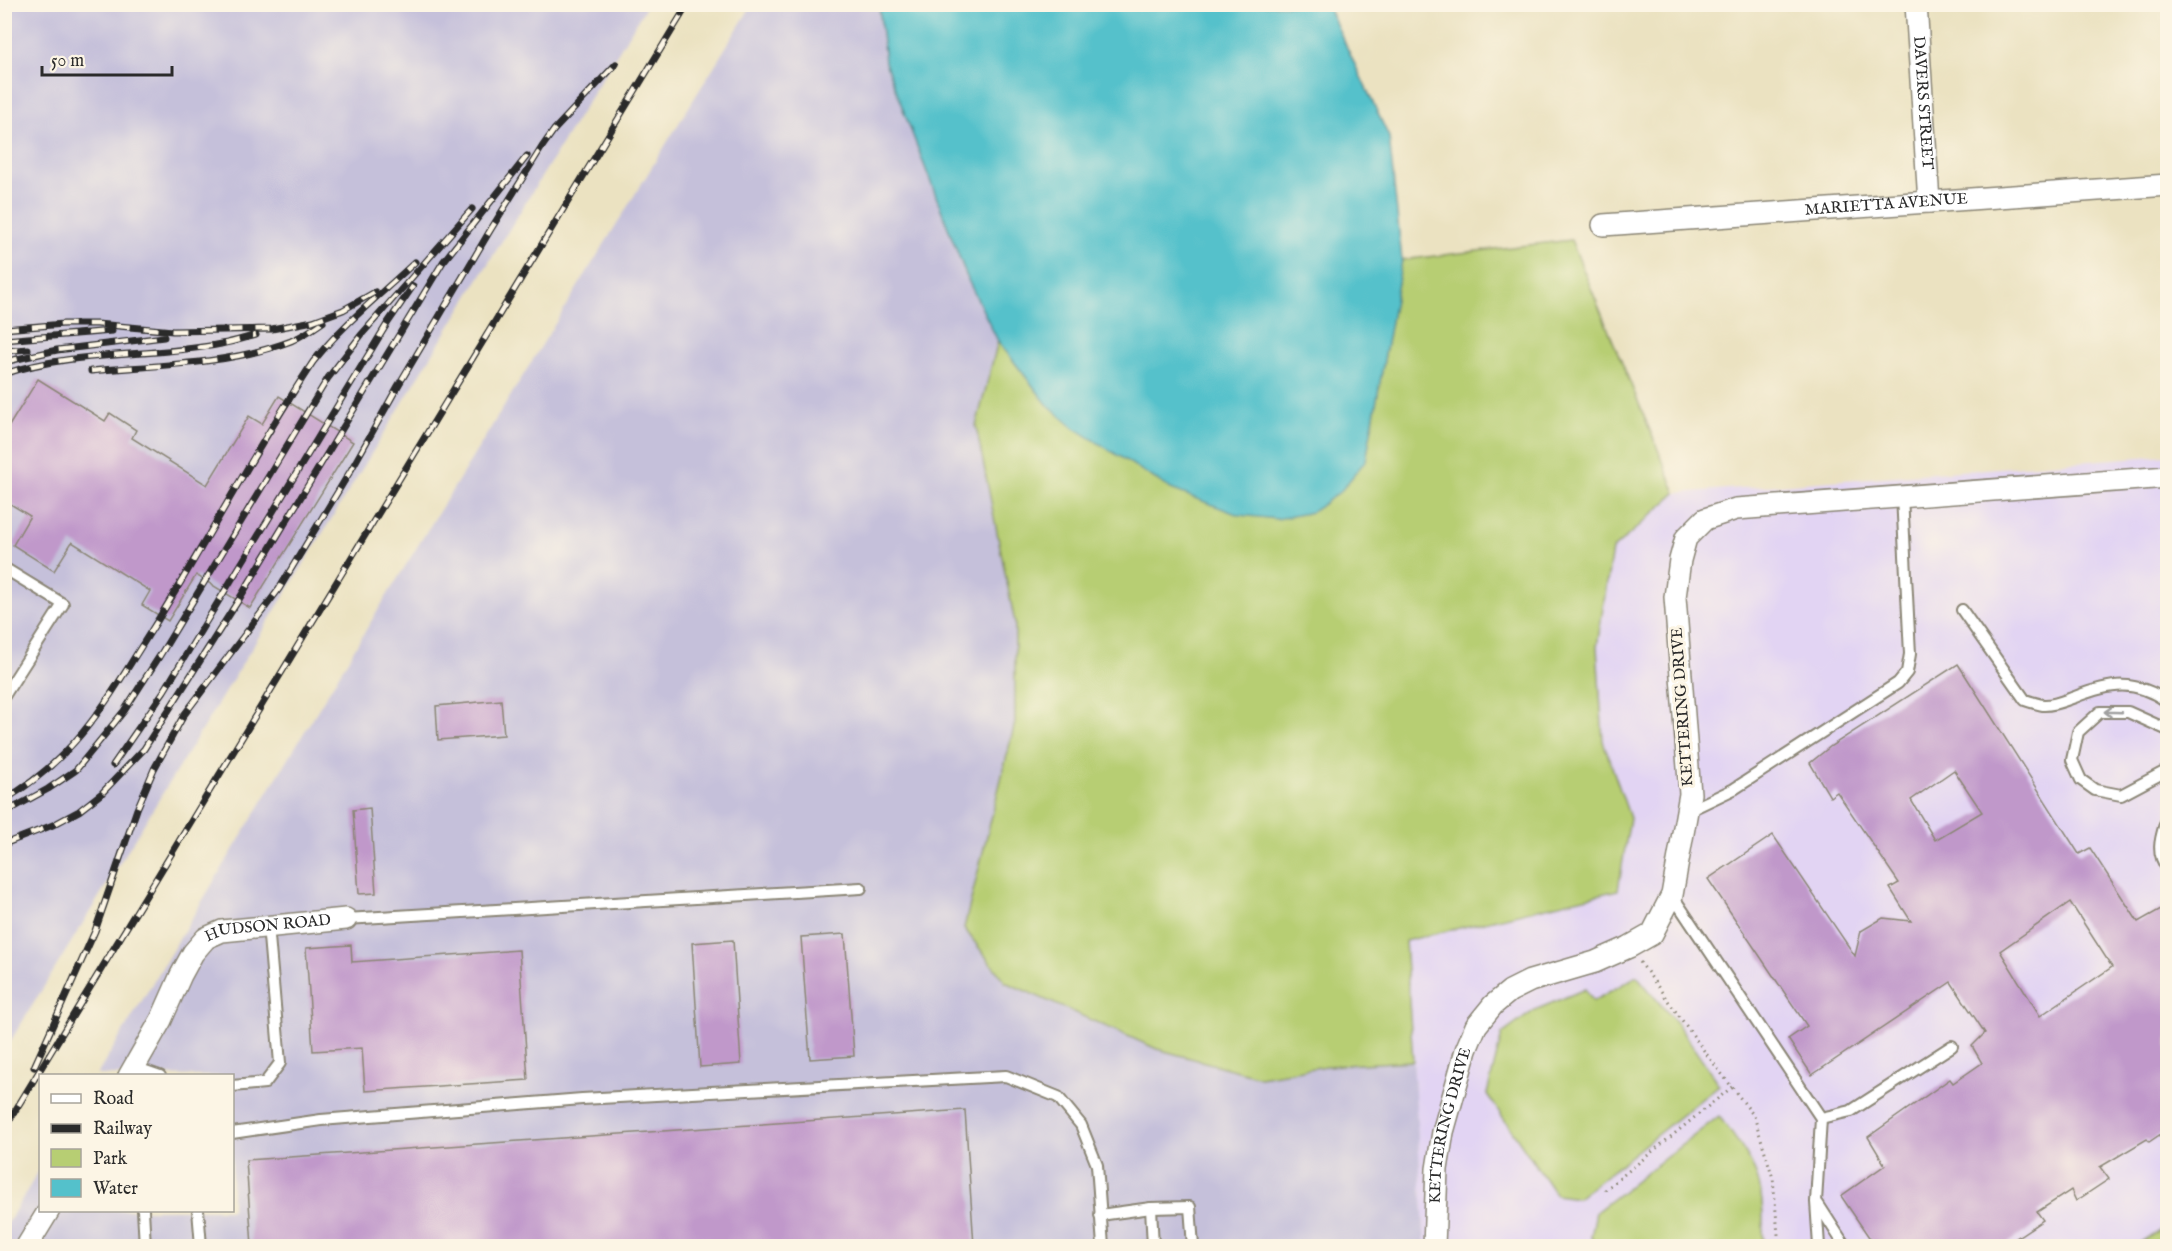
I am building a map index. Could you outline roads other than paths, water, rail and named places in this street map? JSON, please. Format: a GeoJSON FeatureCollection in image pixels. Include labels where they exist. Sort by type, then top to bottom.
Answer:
{"type":"FeatureCollection","features":[{"type":"Feature","properties":{"kind":"street","name":"DAVERS STREET"},"geometry":{"type":"LineString","coordinates":[[1916,4],[1929,202]]}},
{"type":"Feature","properties":{"kind":"street","name":"MARIETTA AVENUE"},"geometry":{"type":"LineString","coordinates":[[1603,225],[2168,185]]}},
{"type":"Feature","properties":{"kind":"street","name":"KETTERING DRIVE"},"geometry":{"type":"LineString","coordinates":[[1434,1246],[1437,1169],[1443,1132],[1466,1050],[1476,1026],[1493,1005],[1510,991],[1530,981],[1595,962],[1652,934],[1672,895],[1690,794],[1675,597],[1680,560],[1686,538],[1705,519],[1736,509],[2168,477]]}},
{"type":"Feature","properties":{"kind":"street","name":"HUDSON ROAD"},"geometry":{"type":"LineString","coordinates":[[132,1071],[161,1020],[193,953],[206,938],[222,931],[346,919]]}},
{"type":"Feature","properties":{"kind":"street"},"geometry":{"type":"LineString","coordinates":[[27,1246],[48,1212]]}},
{"type":"Feature","properties":{"kind":"lane"},"geometry":{"type":"LineString","coordinates":[[1688,811],[1734,789],[1898,683],[1907,672],[1910,654],[1902,496]]}},
{"type":"Feature","properties":{"kind":"lane"},"geometry":{"type":"LineString","coordinates":[[4,568],[63,604],[4,696]]}},
{"type":"Feature","properties":{"kind":"lane"},"geometry":{"type":"LineString","coordinates":[[1962,610],[2025,700],[2046,705],[2096,689],[2128,685],[2151,690],[2168,702]]}},
{"type":"Feature","properties":{"kind":"lane"},"geometry":{"type":"LineString","coordinates":[[2168,730],[2128,712],[2100,712],[2078,732],[2072,760],[2081,780],[2095,790],[2121,795],[2168,770]]}},
{"type":"Feature","properties":{"kind":"lane"},"geometry":{"type":"LineString","coordinates":[[2168,822],[2160,842],[2160,851],[2168,868]]}},
{"type":"Feature","properties":{"kind":"lane"},"geometry":{"type":"LineString","coordinates":[[346,919],[861,888]]}},
{"type":"Feature","properties":{"kind":"lane"},"geometry":{"type":"LineString","coordinates":[[1672,895],[1821,1118],[1816,1202],[1819,1246]]}},
{"type":"Feature","properties":{"kind":"lane"},"geometry":{"type":"LineString","coordinates":[[234,1086],[265,1083],[280,1063],[268,925]]}},
{"type":"Feature","properties":{"kind":"lane"},"geometry":{"type":"LineString","coordinates":[[1821,1118],[1851,1112],[1952,1046]]}},
{"type":"Feature","properties":{"kind":"lane"},"geometry":{"type":"LineString","coordinates":[[132,1071],[149,1074]]}},
{"type":"Feature","properties":{"kind":"lane"},"geometry":{"type":"LineString","coordinates":[[234,1133],[321,1119],[582,1099],[1006,1076],[1058,1097],[1082,1125],[1097,1165],[1103,1246]]}},
{"type":"Feature","properties":{"kind":"lane"},"geometry":{"type":"LineString","coordinates":[[1816,1202],[1845,1246]]}},
{"type":"Feature","properties":{"kind":"lane"},"geometry":{"type":"LineString","coordinates":[[1100,1215],[1151,1208],[1190,1207],[1193,1246]]}},
{"type":"Feature","properties":{"kind":"lane"},"geometry":{"type":"LineString","coordinates":[[1151,1208],[1153,1246]]}},
{"type":"Feature","properties":{"kind":"lane"},"geometry":{"type":"LineString","coordinates":[[143,1212],[145,1246]]}},
{"type":"Feature","properties":{"kind":"lane"},"geometry":{"type":"LineString","coordinates":[[198,1212],[201,1246]]}},
{"type":"Feature","properties":{"kind":"water"},"geometry":{"type":"Polygon","coordinates":[[[879,5],[1327,5],[1389,137],[1402,260],[1366,460],[1341,491],[1312,512],[1277,519],[1239,515],[1171,489],[1073,427],[1047,404],[998,341],[968,280],[885,62],[879,5]]]}},
{"type":"Feature","properties":{"kind":"railway"},"geometry":{"type":"LineString","coordinates":[[4,1129],[688,4]]}},
{"type":"Feature","properties":{"kind":"railway"},"geometry":{"type":"LineString","coordinates":[[34,1067],[95,931],[137,809],[154,769],[184,715],[279,589],[491,229],[542,147],[554,130],[616,64]]}},
{"type":"Feature","properties":{"kind":"railway"},"geometry":{"type":"LineString","coordinates":[[4,844],[53,825],[79,811],[102,793],[144,749],[238,601],[443,262],[527,156]]}},
{"type":"Feature","properties":{"kind":"railway"},"geometry":{"type":"LineString","coordinates":[[4,813],[48,789],[76,770],[124,711],[328,378],[362,334],[472,209]]}},
{"type":"Feature","properties":{"kind":"railway"},"geometry":{"type":"LineString","coordinates":[[4,800],[52,765],[89,725],[151,631],[271,428],[313,362],[349,322],[415,262]]}},
{"type":"Feature","properties":{"kind":"railway"},"geometry":{"type":"LineString","coordinates":[[113,765],[164,691],[387,324],[413,286]]}},
{"type":"Feature","properties":{"kind":"railway"},"geometry":{"type":"LineString","coordinates":[[4,329],[64,324],[97,324],[173,331],[272,329],[313,321],[343,310],[375,292]]}},
{"type":"Feature","properties":{"kind":"railway"},"geometry":{"type":"LineString","coordinates":[[91,371],[192,363],[242,355],[291,341],[323,322]]}},
{"type":"Feature","properties":{"kind":"railway"},"geometry":{"type":"LineString","coordinates":[[4,340],[112,331]]}},
{"type":"Feature","properties":{"kind":"railway"},"geometry":{"type":"LineString","coordinates":[[4,374],[57,361],[194,348],[256,335]]}},
{"type":"Feature","properties":{"kind":"railway"},"geometry":{"type":"LineString","coordinates":[[4,362],[57,350],[164,337]]}},
{"type":"Feature","properties":{"kind":"railway"},"geometry":{"type":"LineString","coordinates":[[4,351],[28,349]]}}]}
